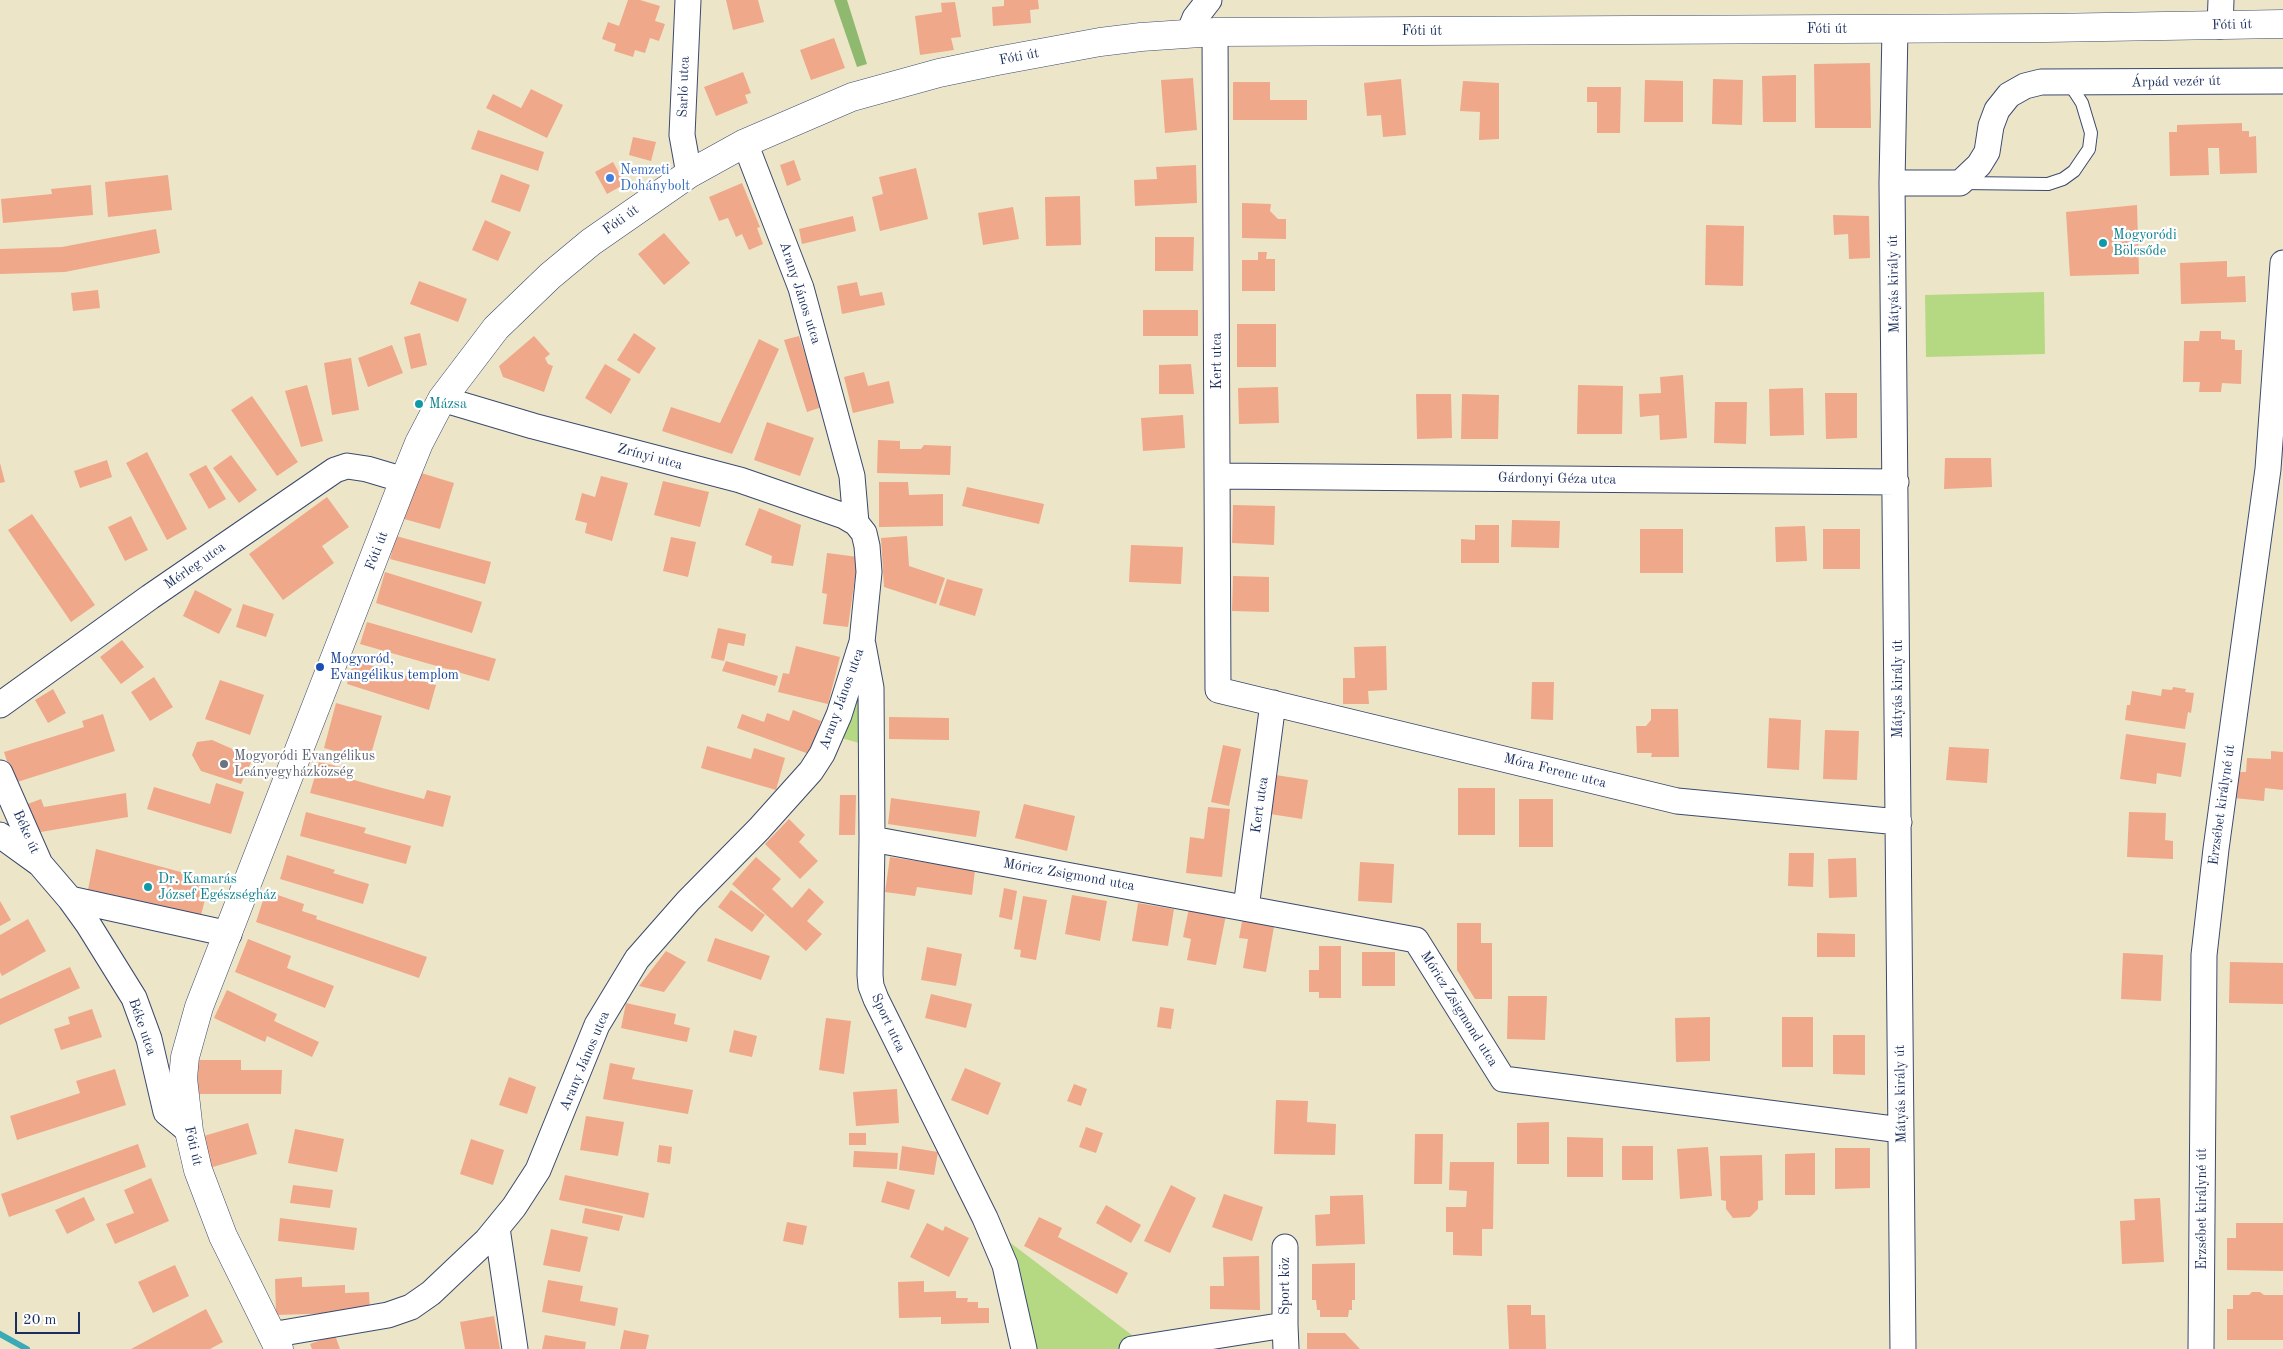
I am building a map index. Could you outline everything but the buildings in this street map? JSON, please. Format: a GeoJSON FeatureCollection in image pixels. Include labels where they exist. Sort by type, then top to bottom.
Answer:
{"type":"FeatureCollection","features":[{"type":"Feature","properties":{"kind":"main road","name":"Fóti út"},"geometry":{"type":"LineString","coordinates":[[275,1342],[220,1228],[198,1170],[189,1131],[183,1078],[185,1057],[199,1007],[404,480],[419,443],[442,399],[496,328],[550,276],[591,242],[689,174],[745,143],[852,97],[939,74],[1100,42],[1202,33],[1895,29],[2221,13],[2283,24]]}},
{"type":"Feature","properties":{"kind":"street","name":"Sarló utca"},"geometry":{"type":"LineString","coordinates":[[688,0],[682,135],[689,174]]}},
{"type":"Feature","properties":{"kind":"street"},"geometry":{"type":"LineString","coordinates":[[1202,33],[1195,18],[1209,0]]}},
{"type":"Feature","properties":{"kind":"street","name":"Mátyás király út"},"geometry":{"type":"LineString","coordinates":[[1895,29],[1892,183],[1903,1349]]}},
{"type":"Feature","properties":{"kind":"street","name":"Kert utca"},"geometry":{"type":"LineString","coordinates":[[1202,33],[1218,476],[1218,690]]}},
{"type":"Feature","properties":{"kind":"street","name":"Árpád vezér út"},"geometry":{"type":"LineString","coordinates":[[1960,183],[1979,165],[1987,152],[1991,126],[1997,110],[2009,95],[2025,86],[2041,82],[2283,81]]}},
{"type":"Feature","properties":{"kind":"street","name":"Arany János utca"},"geometry":{"type":"LineString","coordinates":[[275,1342],[388,1315],[411,1307],[431,1293],[487,1240],[514,1207],[538,1170],[598,1025],[637,959],[688,901],[797,788],[822,754],[839,715],[862,642],[869,572],[864,533],[856,522],[852,476],[801,288],[745,143]]}},
{"type":"Feature","properties":{"kind":"street"},"geometry":{"type":"LineString","coordinates":[[1892,183],[1960,183]]}},
{"type":"Feature","properties":{"kind":"street","name":"Erzsébet királyné út"},"geometry":{"type":"LineString","coordinates":[[2201,1349],[2204,954],[2217,839],[2268,469],[2283,263]]}},
{"type":"Feature","properties":{"kind":"street","name":"Zrínyi utca"},"geometry":{"type":"LineString","coordinates":[[442,399],[533,426],[740,480],[844,516],[856,522]]}},
{"type":"Feature","properties":{"kind":"street","name":"Mérleg utca"},"geometry":{"type":"LineString","coordinates":[[0,705],[150,597],[335,470],[347,466],[367,469],[404,480]]}},
{"type":"Feature","properties":{"kind":"street","name":"Gárdonyi Géza utca"},"geometry":{"type":"LineString","coordinates":[[1218,476],[1896,482]]}},
{"type":"Feature","properties":{"kind":"street","name":"Sport utca"},"geometry":{"type":"LineString","coordinates":[[862,642],[871,688],[871,986],[985,1218],[1005,1265],[1024,1349]]}},
{"type":"Feature","properties":{"kind":"street","name":"Móra Ferenc utca"},"geometry":{"type":"LineString","coordinates":[[1218,690],[1677,801],[1899,822]]}},
{"type":"Feature","properties":{"kind":"street","name":"Kert utca"},"geometry":{"type":"LineString","coordinates":[[1246,908],[1274,703]]}},
{"type":"Feature","properties":{"kind":"street","name":"Béke út"},"geometry":{"type":"LineString","coordinates":[[0,773],[40,864]]}},
{"type":"Feature","properties":{"kind":"street","name":"Béke út"},"geometry":{"type":"LineString","coordinates":[[0,835],[40,864],[70,899]]}},
{"type":"Feature","properties":{"kind":"street","name":"Móricz Zsigmond utca"},"geometry":{"type":"LineString","coordinates":[[872,839],[1416,940],[1503,1079],[1901,1130]]}},
{"type":"Feature","properties":{"kind":"street"},"geometry":{"type":"LineString","coordinates":[[70,899],[229,934]]}},
{"type":"Feature","properties":{"kind":"street","name":"Béke utca"},"geometry":{"type":"LineString","coordinates":[[70,899],[134,998],[149,1040],[166,1112],[189,1131]]}},
{"type":"Feature","properties":{"kind":"street"},"geometry":{"type":"LineString","coordinates":[[497,1228],[514,1349]]}},
{"type":"Feature","properties":{"kind":"street","name":"Sport köz"},"geometry":{"type":"LineString","coordinates":[[1132,1349],[1286,1337],[1285,1247]]}},
{"type":"Feature","properties":{"kind":"lane"},"geometry":{"type":"LineString","coordinates":[[1960,183],[2048,184],[2063,179],[2074,171],[2089,149],[2091,133],[2082,103],[2069,83]]}},
{"type":"Feature","properties":{"kind":"green space"},"geometry":{"type":"Polygon","coordinates":[[[834,0],[847,0],[867,64],[857,67],[834,0]]]}},
{"type":"Feature","properties":{"kind":"green space"},"geometry":{"type":"Polygon","coordinates":[[[2044,292],[2045,354],[1926,357],[1925,295],[2044,292]]]}},
{"type":"Feature","properties":{"kind":"green space"},"geometry":{"type":"Polygon","coordinates":[[[862,663],[866,745],[838,737],[862,663]]]}},
{"type":"Feature","properties":{"kind":"green space"},"geometry":{"type":"Polygon","coordinates":[[[1008,1241],[1128,1332],[1149,1349],[1031,1349],[1008,1241]]]}},
{"type":"Feature","properties":{"kind":"waterway"},"geometry":{"type":"LineString","coordinates":[[0,1334],[27,1349]]}},
{"type":"Feature","properties":{"kind":"place","name":"Nemzeti Dohánybolt"},"geometry":{"type":"Point","coordinates":[610,178]}},
{"type":"Feature","properties":{"kind":"place","name":"Mogyoródi Bölcsőde"},"geometry":{"type":"Point","coordinates":[2103,243]}},
{"type":"Feature","properties":{"kind":"place","name":"Mázsa"},"geometry":{"type":"Point","coordinates":[419,404]}},
{"type":"Feature","properties":{"kind":"place","name":"Mogyoród, Evangélikus templom"},"geometry":{"type":"Point","coordinates":[320,667]}},
{"type":"Feature","properties":{"kind":"place","name":"Mogyoródi Evangélikus Leányegyházközség"},"geometry":{"type":"Point","coordinates":[224,764]}},
{"type":"Feature","properties":{"kind":"place","name":"Dr. Kamarás József Egészségház"},"geometry":{"type":"Point","coordinates":[148,887]}}]}
